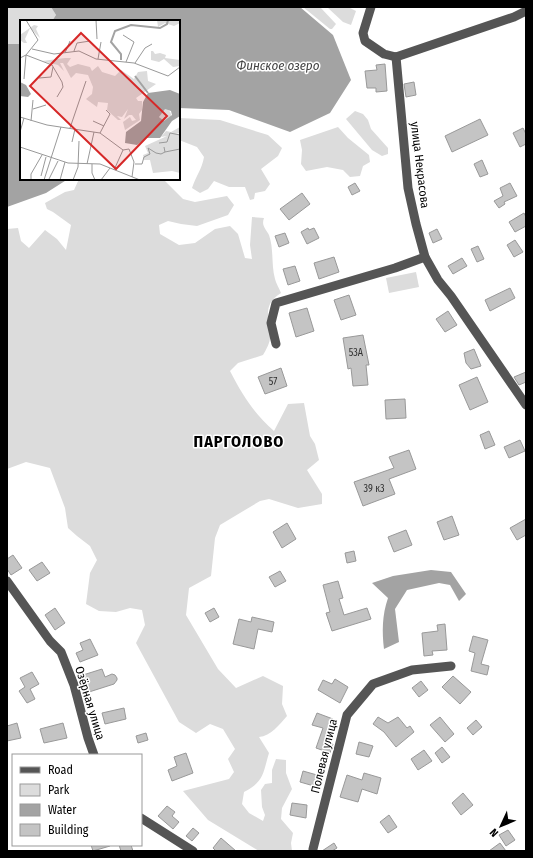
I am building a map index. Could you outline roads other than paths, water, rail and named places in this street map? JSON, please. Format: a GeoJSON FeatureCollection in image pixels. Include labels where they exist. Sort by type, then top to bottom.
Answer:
{"type":"FeatureCollection","features":[{"type":"Feature","properties":{"kind":"street"},"geometry":{"type":"LineString","coordinates":[[371,7],[363,33],[365,41],[384,54],[396,57],[514,17],[526,11]]}},
{"type":"Feature","properties":{"kind":"street","name":"улица Некрасова"},"geometry":{"type":"LineString","coordinates":[[396,57],[408,188],[425,257],[438,280],[451,296],[526,405]]}},
{"type":"Feature","properties":{"kind":"street"},"geometry":{"type":"LineString","coordinates":[[276,344],[271,323],[276,303],[395,268],[425,257]]}},
{"type":"Feature","properties":{"kind":"street","name":"Озёрная улица"},"geometry":{"type":"LineString","coordinates":[[7,581],[50,641],[61,652],[74,685],[94,754]]}},
{"type":"Feature","properties":{"kind":"street","name":"Полевая улица"},"geometry":{"type":"LineString","coordinates":[[313,851],[347,715],[373,684],[412,670],[451,666]]}},
{"type":"Feature","properties":{"kind":"street"},"geometry":{"type":"LineString","coordinates":[[142,819],[194,851]]}},
{"type":"Feature","properties":{"kind":"water","name":"Финское озеро"},"geometry":{"type":"Polygon","coordinates":[[[51,7],[300,7],[333,35],[351,80],[330,113],[290,132],[229,110],[180,108],[180,20],[53,20],[56,15],[51,7]]]}},
{"type":"Feature","properties":{"kind":"water"},"geometry":{"type":"Polygon","coordinates":[[[7,44],[20,44],[20,180],[66,180],[46,193],[7,207],[7,44]]]}},
{"type":"Feature","properties":{"kind":"water"},"geometry":{"type":"Polygon","coordinates":[[[431,570],[451,572],[466,594],[459,601],[450,585],[439,583],[407,590],[395,609],[399,642],[384,649],[383,624],[388,598],[372,583],[393,576],[431,570]]]}},
{"type":"Feature","properties":{"kind":"district","name":"ПАРГОЛОВО"},"geometry":{"type":"Point","coordinates":[239,441]}}]}
